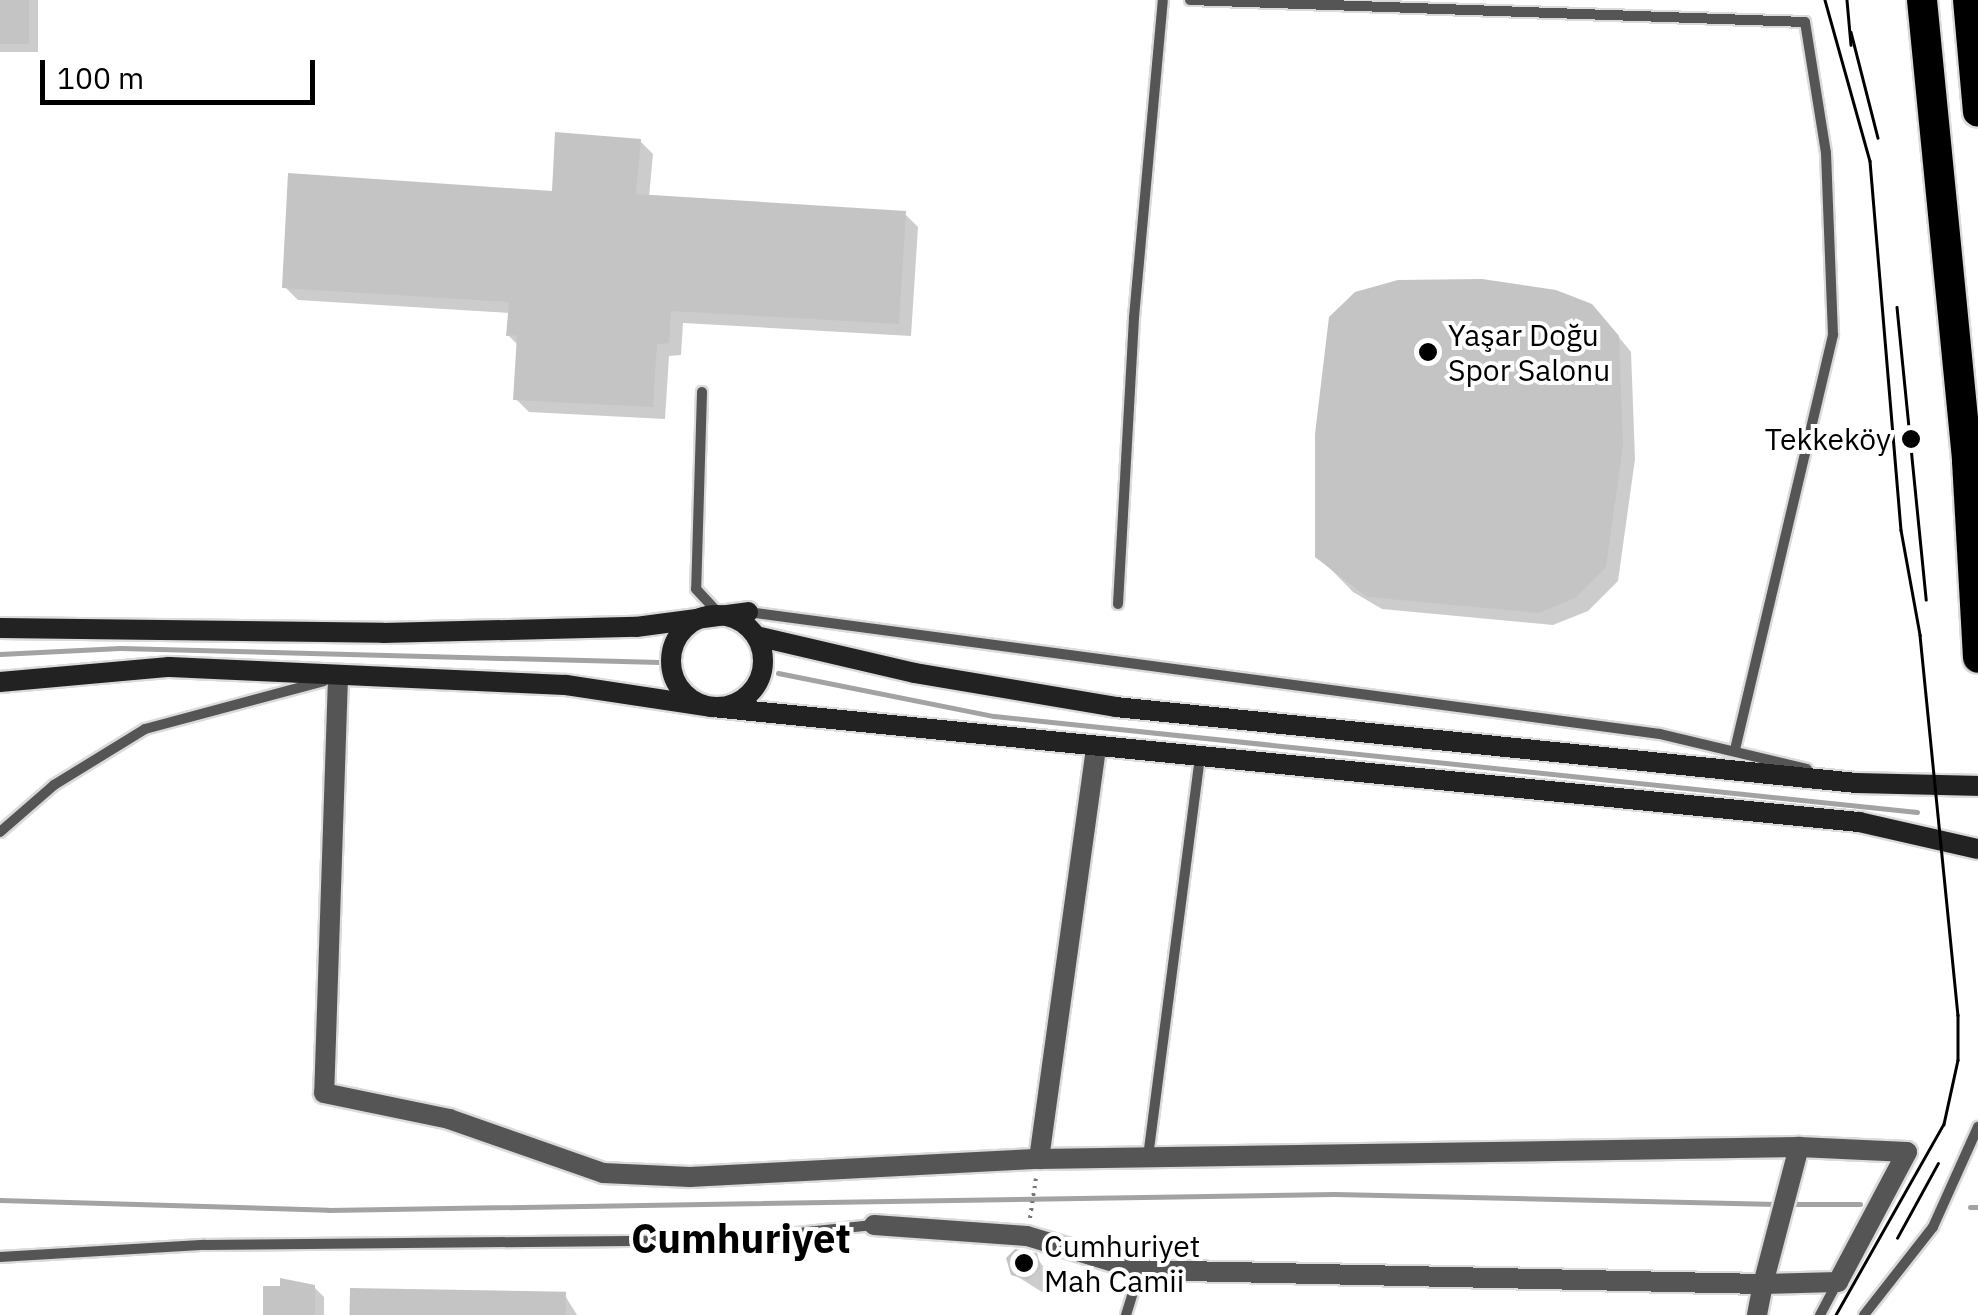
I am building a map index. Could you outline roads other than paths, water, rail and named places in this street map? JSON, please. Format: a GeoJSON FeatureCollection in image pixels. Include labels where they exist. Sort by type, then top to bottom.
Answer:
{"type":"FeatureCollection","features":[{"type":"Feature","properties":{"kind":"highway"},"geometry":{"type":"LineString","coordinates":[[1922,0],[1976,559],[1978,658]]}},
{"type":"Feature","properties":{"kind":"highway"},"geometry":{"type":"LineString","coordinates":[[1968,0],[1978,112]]}},
{"type":"Feature","properties":{"kind":"street"},"geometry":{"type":"LineString","coordinates":[[0,628],[383,633],[636,627],[748,612]]}},
{"type":"Feature","properties":{"kind":"street"},"geometry":{"type":"LineString","coordinates":[[756,636],[763,664],[752,691],[712,707],[684,694],[670,665],[672,649],[689,623],[719,614],[756,636],[915,674],[1116,707],[1856,783],[1978,786]]}},
{"type":"Feature","properties":{"kind":"street"},"geometry":{"type":"LineString","coordinates":[[0,682],[169,666],[566,685],[712,707],[1096,748],[1858,822],[1978,849]]}},
{"type":"Feature","properties":{"kind":"street"},"geometry":{"type":"LineString","coordinates":[[338,677],[324,1092],[448,1120],[603,1173],[690,1176],[1148,1157],[1799,1147],[1907,1152],[1838,1282],[1763,1284],[1140,1270],[1027,1236],[874,1225]]}},
{"type":"Feature","properties":{"kind":"street"},"geometry":{"type":"LineString","coordinates":[[1039,1159],[1096,748]]}},
{"type":"Feature","properties":{"kind":"street"},"geometry":{"type":"LineString","coordinates":[[1757,1315],[1799,1147]]}},
{"type":"Feature","properties":{"kind":"lane"},"geometry":{"type":"LineString","coordinates":[[1118,604],[1134,317],[1162,0]]}},
{"type":"Feature","properties":{"kind":"lane"},"geometry":{"type":"LineString","coordinates":[[1190,0],[1804,22],[1826,153],[1832,335],[1735,749]]}},
{"type":"Feature","properties":{"kind":"lane"},"geometry":{"type":"LineString","coordinates":[[702,392],[696,589],[719,614]]}},
{"type":"Feature","properties":{"kind":"lane"},"geometry":{"type":"LineString","coordinates":[[748,612],[1735,749],[1856,783]]}},
{"type":"Feature","properties":{"kind":"lane"},"geometry":{"type":"LineString","coordinates":[[0,832],[54,786],[145,729],[338,677]]}},
{"type":"Feature","properties":{"kind":"lane"},"geometry":{"type":"LineString","coordinates":[[1148,1157],[1200,758]]}},
{"type":"Feature","properties":{"kind":"lane"},"geometry":{"type":"LineString","coordinates":[[1864,1315],[1933,1227],[1978,1127]]}},
{"type":"Feature","properties":{"kind":"lane"},"geometry":{"type":"LineString","coordinates":[[0,1256],[205,1245],[730,1240],[874,1225]]}},
{"type":"Feature","properties":{"kind":"lane"},"geometry":{"type":"LineString","coordinates":[[1126,1315],[1140,1270]]}},
{"type":"Feature","properties":{"kind":"lane"},"geometry":{"type":"LineString","coordinates":[[1820,1315],[1838,1282]]}},
{"type":"Feature","properties":{"kind":"waterway"},"geometry":{"type":"LineString","coordinates":[[0,654],[120,648],[660,662]]}},
{"type":"Feature","properties":{"kind":"waterway"},"geometry":{"type":"LineString","coordinates":[[778,673],[994,716],[1917,812]]}},
{"type":"Feature","properties":{"kind":"waterway"},"geometry":{"type":"LineString","coordinates":[[0,1200],[328,1210],[1335,1194],[1777,1204]]}},
{"type":"Feature","properties":{"kind":"waterway"},"geometry":{"type":"LineString","coordinates":[[1788,1204],[1860,1204]]}},
{"type":"Feature","properties":{"kind":"waterway"},"geometry":{"type":"LineString","coordinates":[[1970,1207],[1978,1207]]}},
{"type":"Feature","properties":{"kind":"tram line"},"geometry":{"type":"LineString","coordinates":[[1825,0],[1870,161],[1901,530],[1920,635],[1958,1015],[1958,1060],[1944,1124],[1836,1315]]}},
{"type":"Feature","properties":{"kind":"tram line"},"geometry":{"type":"LineString","coordinates":[[1847,0],[1851,45]]}},
{"type":"Feature","properties":{"kind":"tram line"},"geometry":{"type":"LineString","coordinates":[[1851,32],[1878,138]]}},
{"type":"Feature","properties":{"kind":"tram line"},"geometry":{"type":"LineString","coordinates":[[1897,307],[1926,600]]}},
{"type":"Feature","properties":{"kind":"tram line"},"geometry":{"type":"LineString","coordinates":[[1897,1238],[1938,1163]]}},
{"type":"Feature","properties":{"kind":"place","name":"Yaşar Doğu Spor Salonu"},"geometry":{"type":"Point","coordinates":[1428,352]}},
{"type":"Feature","properties":{"kind":"place","name":"Tekkeköy"},"geometry":{"type":"Point","coordinates":[1911,439]}},
{"type":"Feature","properties":{"kind":"place","name":"Cumhuriyet Mah Camii"},"geometry":{"type":"Point","coordinates":[1024,1263]}},
{"type":"Feature","properties":{"kind":"district","name":"Cumhuriyet"},"geometry":{"type":"Point","coordinates":[741,1238]}}]}
